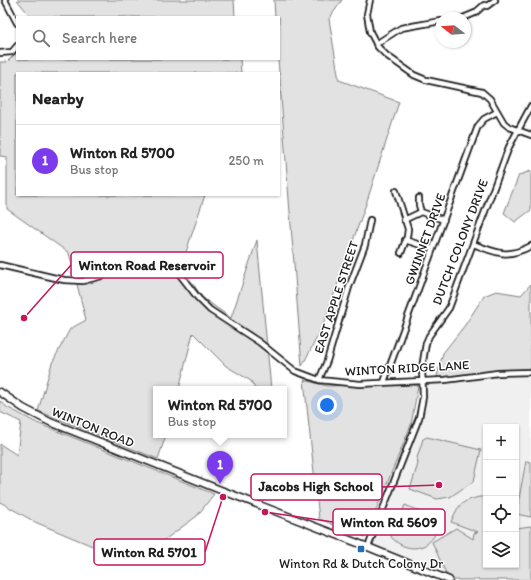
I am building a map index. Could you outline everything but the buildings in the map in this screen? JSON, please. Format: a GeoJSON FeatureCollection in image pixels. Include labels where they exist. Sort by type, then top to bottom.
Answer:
{"type":"FeatureCollection","features":[{"type":"Feature","properties":{"kind":"main road","name":"WINTON ROAD"},"geometry":{"type":"LineString","coordinates":[[0,392],[23,408],[50,422],[218,489],[368,546],[449,580]]}},
{"type":"Feature","properties":{"kind":"street"},"geometry":{"type":"LineString","coordinates":[[5,0],[16,21]]}},
{"type":"Feature","properties":{"kind":"street"},"geometry":{"type":"LineString","coordinates":[[370,0],[367,19],[370,32],[376,44],[386,55],[418,77],[434,83],[482,92],[490,99],[504,123],[531,135]]}},
{"type":"Feature","properties":{"kind":"street"},"geometry":{"type":"LineString","coordinates":[[471,15],[475,13],[482,2],[487,6],[495,0]]}},
{"type":"Feature","properties":{"kind":"street"},"geometry":{"type":"LineString","coordinates":[[376,44],[401,28],[435,22]]}},
{"type":"Feature","properties":{"kind":"street"},"geometry":{"type":"LineString","coordinates":[[0,53],[12,52],[16,47]]}},
{"type":"Feature","properties":{"kind":"street","name":"DUTCH COLONY DRIVE"},"geometry":{"type":"LineString","coordinates":[[368,546],[419,418],[423,397],[422,359],[426,343],[429,336],[449,308],[512,139],[531,106]]}},
{"type":"Feature","properties":{"kind":"street","name":"GWINNET DRIVE"},"geometry":{"type":"LineString","coordinates":[[384,382],[478,126],[484,119],[497,112]]}},
{"type":"Feature","properties":{"kind":"street"},"geometry":{"type":"LineString","coordinates":[[396,191],[408,229],[401,253]]}},
{"type":"Feature","properties":{"kind":"street"},"geometry":{"type":"LineString","coordinates":[[419,198],[419,205],[422,212]]}},
{"type":"Feature","properties":{"kind":"street"},"geometry":{"type":"LineString","coordinates":[[404,220],[422,212],[444,220]]}},
{"type":"Feature","properties":{"kind":"street","name":"EAST APPLE STREET"},"geometry":{"type":"LineString","coordinates":[[319,380],[327,361],[349,287],[365,245],[370,220]]}},
{"type":"Feature","properties":{"kind":"street"},"geometry":{"type":"LineString","coordinates":[[406,240],[433,249]]}},
{"type":"Feature","properties":{"kind":"street"},"geometry":{"type":"LineString","coordinates":[[473,244],[497,253],[507,254],[517,253],[531,246]]}},
{"type":"Feature","properties":{"kind":"street","name":"WINTON RIDGE LANE"},"geometry":{"type":"LineString","coordinates":[[0,265],[54,278],[83,281],[102,276],[139,257],[150,256],[160,258],[174,267],[198,298],[210,310],[259,342],[295,371],[319,380],[360,384],[445,380],[498,372],[531,372]]}},
{"type":"Feature","properties":{"kind":"shaded area"},"geometry":{"type":"Polygon","coordinates":[[[17,0],[234,0],[235,16],[30,16],[17,0]]]}},
{"type":"Feature","properties":{"kind":"shaded area"},"geometry":{"type":"Polygon","coordinates":[[[274,0],[342,0],[329,19],[339,80],[399,102],[366,204],[322,328],[302,366],[278,60],[280,60],[280,16],[275,16],[274,0]]]}},
{"type":"Feature","properties":{"kind":"shaded area"},"geometry":{"type":"Polygon","coordinates":[[[16,53],[16,60],[240,60],[241,72],[16,72],[16,196],[205,196],[181,267],[203,298],[231,318],[257,240],[271,386],[254,386],[251,381],[226,366],[193,333],[180,386],[153,386],[153,438],[165,438],[158,459],[38,411],[52,363],[70,329],[86,320],[69,253],[7,209],[7,157],[0,156],[0,62],[7,62],[16,53]]]}},
{"type":"Feature","properties":{"kind":"shaded area"},"geometry":{"type":"Polygon","coordinates":[[[531,171],[531,210],[515,222],[504,213],[519,175],[531,171]]]}},
{"type":"Feature","properties":{"kind":"shaded area"},"geometry":{"type":"Polygon","coordinates":[[[531,284],[531,372],[436,380],[443,353],[465,325],[484,296],[496,291],[521,295],[531,284]]]}},
{"type":"Feature","properties":{"kind":"shaded area"},"geometry":{"type":"Polygon","coordinates":[[[531,372],[531,580],[449,580],[368,547],[419,419],[423,381],[531,372]]]}},
{"type":"Feature","properties":{"kind":"shaded area"},"geometry":{"type":"Polygon","coordinates":[[[304,380],[327,386],[406,383],[418,386],[411,425],[365,537],[319,519],[304,380]]]}},
{"type":"Feature","properties":{"kind":"shaded area"},"geometry":{"type":"Polygon","coordinates":[[[0,401],[7,407],[37,423],[214,494],[197,516],[133,563],[35,522],[0,502],[0,444],[17,455],[21,422],[0,412],[0,401]]]}},
{"type":"Feature","properties":{"kind":"shaded area"},"geometry":{"type":"Polygon","coordinates":[[[427,437],[481,450],[474,481],[450,497],[437,499],[410,489],[418,464],[417,458],[423,439],[427,437]]]}},
{"type":"Feature","properties":{"kind":"shaded area"},"geometry":{"type":"Polygon","coordinates":[[[526,461],[531,462],[531,517],[519,515],[519,498],[526,461]]]}},
{"type":"Feature","properties":{"kind":"shaded area"},"geometry":{"type":"Polygon","coordinates":[[[483,497],[483,568],[519,568],[519,528],[531,526],[531,580],[449,580],[432,542],[456,528],[473,539],[474,533],[478,532],[451,522],[458,507],[468,500],[483,497]]]}},
{"type":"Feature","properties":{"kind":"shaded area"},"geometry":{"type":"Polygon","coordinates":[[[405,505],[438,519],[434,537],[429,543],[414,548],[406,547],[391,537],[405,505]]]}},
{"type":"Feature","properties":{"kind":"place","name":"Winton Road Reservoir"},"geometry":{"type":"Point","coordinates":[24,318]}},
{"type":"Feature","properties":{"kind":"place","name":"Winton Rd 5700"},"geometry":{"type":"Point","coordinates":[220,484]}},
{"type":"Feature","properties":{"kind":"place","name":"Jacobs High School"},"geometry":{"type":"Point","coordinates":[439,485]}},
{"type":"Feature","properties":{"kind":"place","name":"Winton Rd 5701"},"geometry":{"type":"Point","coordinates":[223,497]}},
{"type":"Feature","properties":{"kind":"place","name":"Winton Rd 5609"},"geometry":{"type":"Point","coordinates":[265,512]}},
{"type":"Feature","properties":{"kind":"place","name":"Winton Rd & Dutch Colony Dr"},"geometry":{"type":"Point","coordinates":[361,549]}}]}
